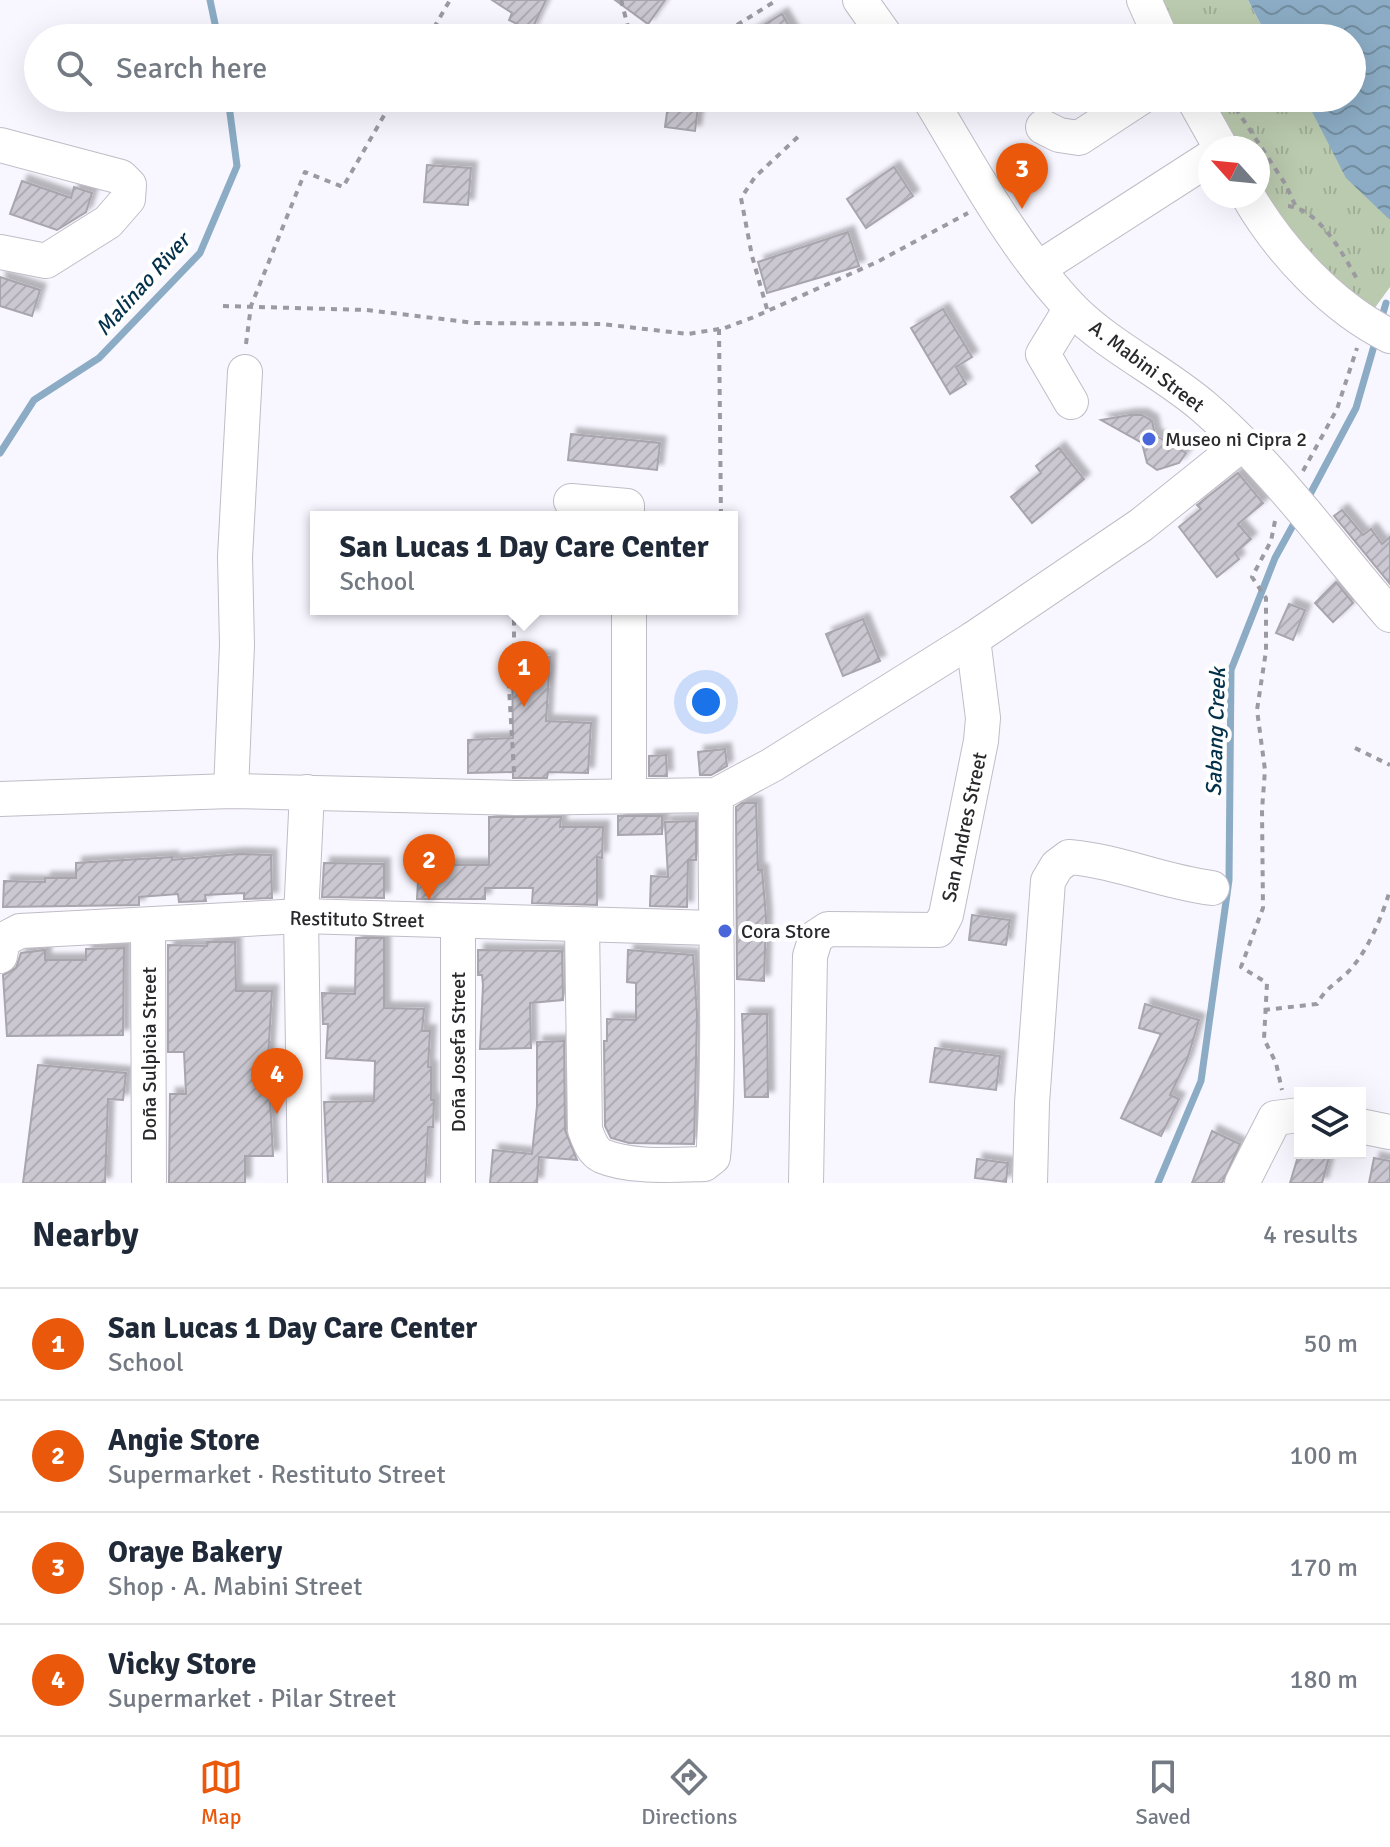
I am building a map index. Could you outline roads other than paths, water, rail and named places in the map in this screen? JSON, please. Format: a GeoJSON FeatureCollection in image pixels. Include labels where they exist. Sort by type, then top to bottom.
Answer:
{"type":"FeatureCollection","features":[{"type":"Feature","properties":{"kind":"street"},"geometry":{"type":"LineString","coordinates":[[860,0],[877,24]]}},
{"type":"Feature","properties":{"kind":"street"},"geometry":{"type":"LineString","coordinates":[[1144,0],[1155,24]]}},
{"type":"Feature","properties":{"kind":"street","name":"A. Mabini Street"},"geometry":{"type":"LineString","coordinates":[[938,112],[991,200],[1071,308],[1101,335],[1203,406],[1242,444],[1390,615]]}},
{"type":"Feature","properties":{"kind":"street"},"geometry":{"type":"LineString","coordinates":[[1043,127],[1059,135],[1079,138],[1119,112]]}},
{"type":"Feature","properties":{"kind":"street"},"geometry":{"type":"LineString","coordinates":[[1201,112],[1214,136]]}},
{"type":"Feature","properties":{"kind":"street"},"geometry":{"type":"LineString","coordinates":[[0,145],[121,177],[129,185],[128,199],[108,222],[46,261],[0,252]]}},
{"type":"Feature","properties":{"kind":"street"},"geometry":{"type":"LineString","coordinates":[[1039,268],[1198,166]]}},
{"type":"Feature","properties":{"kind":"street"},"geometry":{"type":"LineString","coordinates":[[1256,208],[1301,266],[1369,324]]}},
{"type":"Feature","properties":{"kind":"street"},"geometry":{"type":"LineString","coordinates":[[1071,308],[1043,354],[1071,402]]}},
{"type":"Feature","properties":{"kind":"street"},"geometry":{"type":"LineString","coordinates":[[231,791],[237,645],[235,557],[245,372]]}},
{"type":"Feature","properties":{"kind":"street"},"geometry":{"type":"LineString","coordinates":[[0,799],[231,791],[516,798],[716,795],[772,765],[973,639],[1141,525],[1242,444]]}},
{"type":"Feature","properties":{"kind":"street"},"geometry":{"type":"LineString","coordinates":[[571,501],[627,506],[627,511]]}},
{"type":"Feature","properties":{"kind":"street"},"geometry":{"type":"LineString","coordinates":[[629,615],[629,795]]}},
{"type":"Feature","properties":{"kind":"street","name":"San Andres Street"},"geometry":{"type":"LineString","coordinates":[[806,1183],[810,956],[816,937],[828,929],[938,930],[946,915],[981,741],[983,718],[973,639]]}},
{"type":"Feature","properties":{"kind":"street"},"geometry":{"type":"LineString","coordinates":[[305,1183],[301,916],[307,792]]}},
{"type":"Feature","properties":{"kind":"street"},"geometry":{"type":"LineString","coordinates":[[582,925],[585,1130],[591,1146],[601,1156],[665,1165],[704,1164],[713,1157],[720,1049],[714,928],[716,795]]}},
{"type":"Feature","properties":{"kind":"street"},"geometry":{"type":"LineString","coordinates":[[1030,1183],[1032,1103],[1048,881],[1057,866],[1069,857],[1093,859],[1164,881],[1212,888]]}},
{"type":"Feature","properties":{"kind":"street","name":"Restituto Street"},"geometry":{"type":"LineString","coordinates":[[2,948],[20,931],[301,916],[714,928]]}},
{"type":"Feature","properties":{"kind":"street","name":"Doña Josefa Street"},"geometry":{"type":"LineString","coordinates":[[458,922],[458,1183]]}},
{"type":"Feature","properties":{"kind":"street","name":"Doña Sulpicia Street"},"geometry":{"type":"LineString","coordinates":[[148,925],[149,1183]]}},
{"type":"Feature","properties":{"kind":"street"},"geometry":{"type":"LineString","coordinates":[[1242,1183],[1275,1118],[1293,1105]]}},
{"type":"Feature","properties":{"kind":"street"},"geometry":{"type":"LineString","coordinates":[[1366,1127],[1390,1132]]}},
{"type":"Feature","properties":{"kind":"water"},"geometry":{"type":"Polygon","coordinates":[[[1248,0],[1390,0],[1390,220],[1346,178],[1312,112],[1366,112],[1366,24],[1261,24],[1248,0]]]}},
{"type":"Feature","properties":{"kind":"waterway","name":"Malinao River"},"geometry":{"type":"LineString","coordinates":[[210,0],[215,24]]}},
{"type":"Feature","properties":{"kind":"waterway","name":"Malinao River"},"geometry":{"type":"LineString","coordinates":[[0,453],[34,400],[99,358],[200,253],[237,166],[230,112]]}},
{"type":"Feature","properties":{"kind":"waterway","name":"Sabang Creek"},"geometry":{"type":"LineString","coordinates":[[1381,320],[1386,303]]}},
{"type":"Feature","properties":{"kind":"waterway","name":"Sabang Creek"},"geometry":{"type":"LineString","coordinates":[[1307,500],[1356,408],[1376,339]]}},
{"type":"Feature","properties":{"kind":"waterway","name":"Sabang Creek"},"geometry":{"type":"LineString","coordinates":[[1158,1183],[1201,1081],[1229,880],[1231,670],[1275,558],[1297,518]]}},
{"type":"Feature","properties":{"kind":"place","name":"Oraye Bakery"},"geometry":{"type":"Point","coordinates":[1022,209]}},
{"type":"Feature","properties":{"kind":"place","name":"Museo ni Cipra 2"},"geometry":{"type":"Point","coordinates":[1149,439]}},
{"type":"Feature","properties":{"kind":"place","name":"San Lucas 1 Day Care Center"},"geometry":{"type":"Point","coordinates":[524,707]}},
{"type":"Feature","properties":{"kind":"place","name":"Angie Store"},"geometry":{"type":"Point","coordinates":[429,900]}},
{"type":"Feature","properties":{"kind":"place","name":"Cora Store"},"geometry":{"type":"Point","coordinates":[725,931]}},
{"type":"Feature","properties":{"kind":"place","name":"Vicky Store"},"geometry":{"type":"Point","coordinates":[277,1114]}}]}
